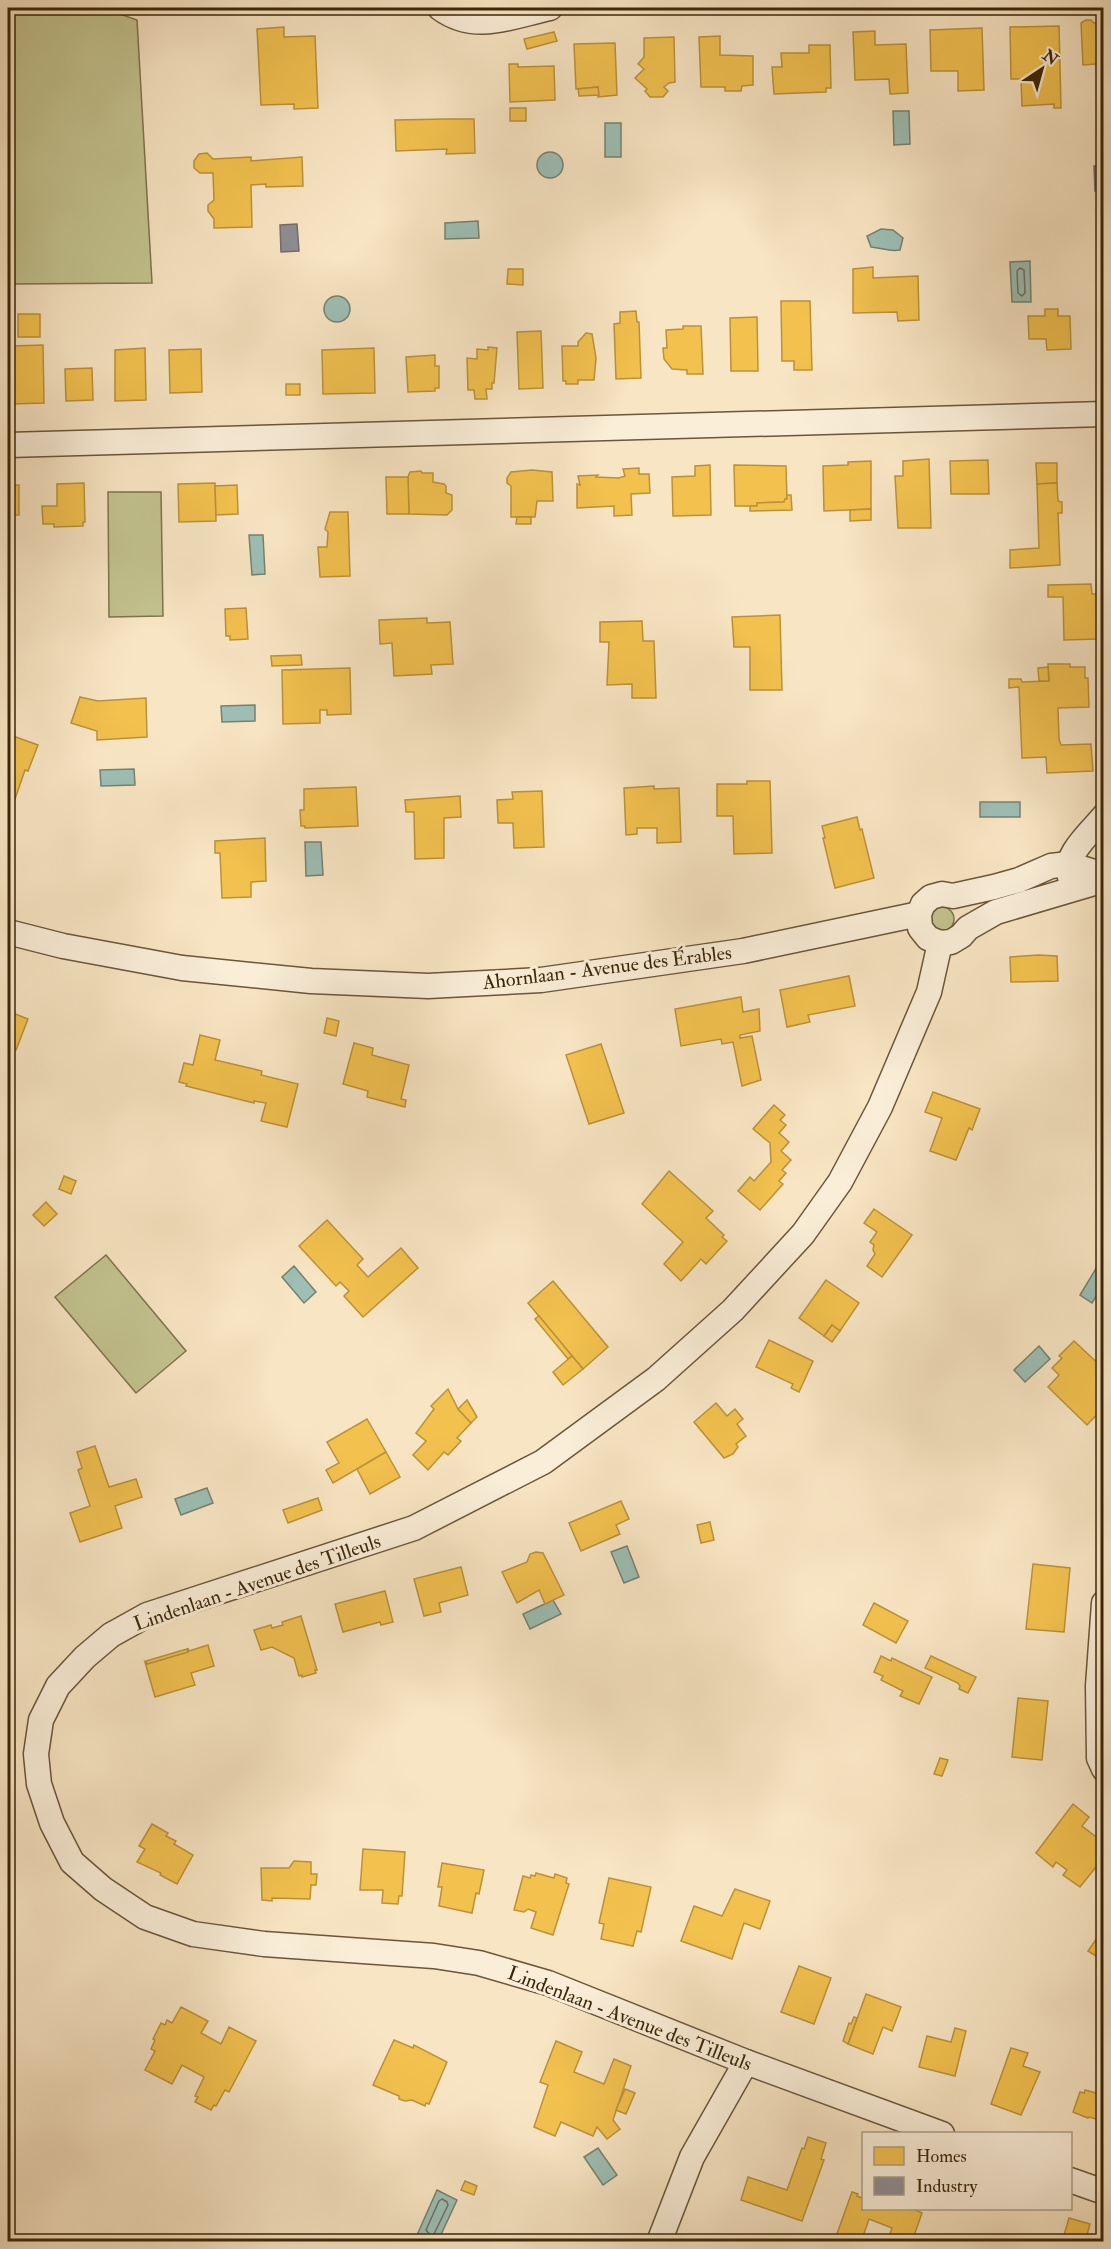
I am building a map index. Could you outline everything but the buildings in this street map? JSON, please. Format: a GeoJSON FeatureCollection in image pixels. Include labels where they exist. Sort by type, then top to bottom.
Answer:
{"type":"FeatureCollection","features":[{"type":"Feature","properties":{"kind":"street"},"geometry":{"type":"LineString","coordinates":[[440,8],[466,21],[484,23],[550,8]]}},
{"type":"Feature","properties":{"kind":"street"},"geometry":{"type":"LineString","coordinates":[[8,445],[1104,414]]}},
{"type":"Feature","properties":{"kind":"street"},"geometry":{"type":"LineString","coordinates":[[1076,888],[1068,874],[1068,864],[1075,851],[1104,816]]}},
{"type":"Feature","properties":{"kind":"street"},"geometry":{"type":"LineString","coordinates":[[1068,864],[1104,878],[996,912],[968,928],[951,942],[940,943],[928,938],[920,928],[919,914],[923,904],[932,897],[942,894],[953,896],[1019,880],[1050,866],[1068,864]]}},
{"type":"Feature","properties":{"kind":"street"},"geometry":{"type":"LineString","coordinates":[[953,896],[963,903],[968,914],[968,928]]}},
{"type":"Feature","properties":{"kind":"street","name":"Ahornlaan - Avenue des Érables"},"geometry":{"type":"LineString","coordinates":[[8,932],[63,946],[182,968],[311,981],[428,986],[542,980],[743,951],[919,914]]}},
{"type":"Feature","properties":{"kind":"street","name":"Lindenlaan - Avenue des Tilleuls"},"geometry":{"type":"LineString","coordinates":[[939,2132],[746,2062],[548,1983],[479,1963],[434,1956],[264,1944],[204,1936],[145,1917],[103,1889],[72,1862],[52,1823],[39,1784],[36,1754],[41,1720],[58,1686],[85,1657],[120,1630],[147,1615],[414,1528],[543,1462],[656,1378],[733,1310],[802,1234],[840,1182],[880,1107],[929,992],[940,943]]}},
{"type":"Feature","properties":{"kind":"street"},"geometry":{"type":"LineString","coordinates":[[1104,1603],[1098,1686],[1099,1758],[1104,1769]]}},
{"type":"Feature","properties":{"kind":"street"},"geometry":{"type":"LineString","coordinates":[[659,2241],[692,2157],[746,2062]]}},
{"type":"Feature","properties":{"kind":"street"},"geometry":{"type":"LineString","coordinates":[[1072,2180],[1104,2192]]}},
{"type":"Feature","properties":{"kind":"green space"},"geometry":{"type":"Polygon","coordinates":[[[8,8],[103,8],[137,20],[152,283],[8,284],[8,8]]]}},
{"type":"Feature","properties":{"kind":"green space"},"geometry":{"type":"Polygon","coordinates":[[[108,492],[161,492],[163,616],[109,617],[108,492]]]}},
{"type":"Feature","properties":{"kind":"green space"},"geometry":{"type":"Polygon","coordinates":[[[942,907],[951,910],[954,919],[951,928],[942,931],[933,928],[930,919],[933,910],[942,907]]]}},
{"type":"Feature","properties":{"kind":"green space"},"geometry":{"type":"Polygon","coordinates":[[[106,1255],[186,1351],[136,1393],[55,1297],[106,1255]]]}},
{"type":"Feature","properties":{"kind":"water"},"geometry":{"type":"Polygon","coordinates":[[[893,111],[909,111],[910,144],[894,145],[893,111]]]}},
{"type":"Feature","properties":{"kind":"water"},"geometry":{"type":"Polygon","coordinates":[[[605,123],[621,123],[621,157],[605,157],[605,123]]]}},
{"type":"Feature","properties":{"kind":"water"},"geometry":{"type":"Polygon","coordinates":[[[550,152],[559,156],[563,165],[559,174],[550,178],[541,174],[537,165],[541,156],[550,152]]]}},
{"type":"Feature","properties":{"kind":"water"},"geometry":{"type":"Polygon","coordinates":[[[478,221],[479,238],[445,239],[445,223],[478,221]]]}},
{"type":"Feature","properties":{"kind":"water"},"geometry":{"type":"Polygon","coordinates":[[[881,229],[893,230],[903,238],[900,250],[871,247],[867,236],[881,229]]]}},
{"type":"Feature","properties":{"kind":"water"},"geometry":{"type":"Polygon","coordinates":[[[1030,261],[1031,302],[1012,302],[1010,262],[1030,261]]]}},
{"type":"Feature","properties":{"kind":"water"},"geometry":{"type":"Polygon","coordinates":[[[337,296],[346,300],[350,309],[346,318],[337,322],[328,318],[324,309],[328,300],[337,296]]]}},
{"type":"Feature","properties":{"kind":"water"},"geometry":{"type":"Polygon","coordinates":[[[249,535],[263,535],[265,574],[252,575],[249,535]]]}},
{"type":"Feature","properties":{"kind":"water"},"geometry":{"type":"Polygon","coordinates":[[[255,705],[255,721],[222,722],[221,706],[255,705]]]}},
{"type":"Feature","properties":{"kind":"water"},"geometry":{"type":"Polygon","coordinates":[[[134,769],[135,785],[101,786],[100,770],[134,769]]]}},
{"type":"Feature","properties":{"kind":"water"},"geometry":{"type":"Polygon","coordinates":[[[980,802],[1020,802],[1020,817],[980,817],[980,802]]]}},
{"type":"Feature","properties":{"kind":"water"},"geometry":{"type":"Polygon","coordinates":[[[305,842],[321,842],[323,875],[306,876],[305,842]]]}},
{"type":"Feature","properties":{"kind":"water"},"geometry":{"type":"Polygon","coordinates":[[[1103,1257],[1103,1285],[1092,1303],[1080,1295],[1103,1257]]]}},
{"type":"Feature","properties":{"kind":"water"},"geometry":{"type":"Polygon","coordinates":[[[294,1266],[316,1292],[304,1303],[282,1277],[294,1266]]]}},
{"type":"Feature","properties":{"kind":"water"},"geometry":{"type":"Polygon","coordinates":[[[1039,1346],[1050,1359],[1025,1382],[1014,1370],[1039,1346]]]}},
{"type":"Feature","properties":{"kind":"water"},"geometry":{"type":"Polygon","coordinates":[[[207,1488],[213,1503],[181,1515],[175,1499],[207,1488]]]}},
{"type":"Feature","properties":{"kind":"water"},"geometry":{"type":"Polygon","coordinates":[[[627,1546],[639,1577],[624,1583],[611,1552],[627,1546]]]}},
{"type":"Feature","properties":{"kind":"water"},"geometry":{"type":"Polygon","coordinates":[[[553,1600],[561,1614],[530,1629],[523,1614],[553,1600]]]}},
{"type":"Feature","properties":{"kind":"water"},"geometry":{"type":"Polygon","coordinates":[[[598,2148],[617,2175],[603,2185],[584,2157],[598,2148]]]}},
{"type":"Feature","properties":{"kind":"water"},"geometry":{"type":"Polygon","coordinates":[[[437,2190],[457,2200],[438,2241],[431,2241],[417,2235],[437,2190]]]}}]}
